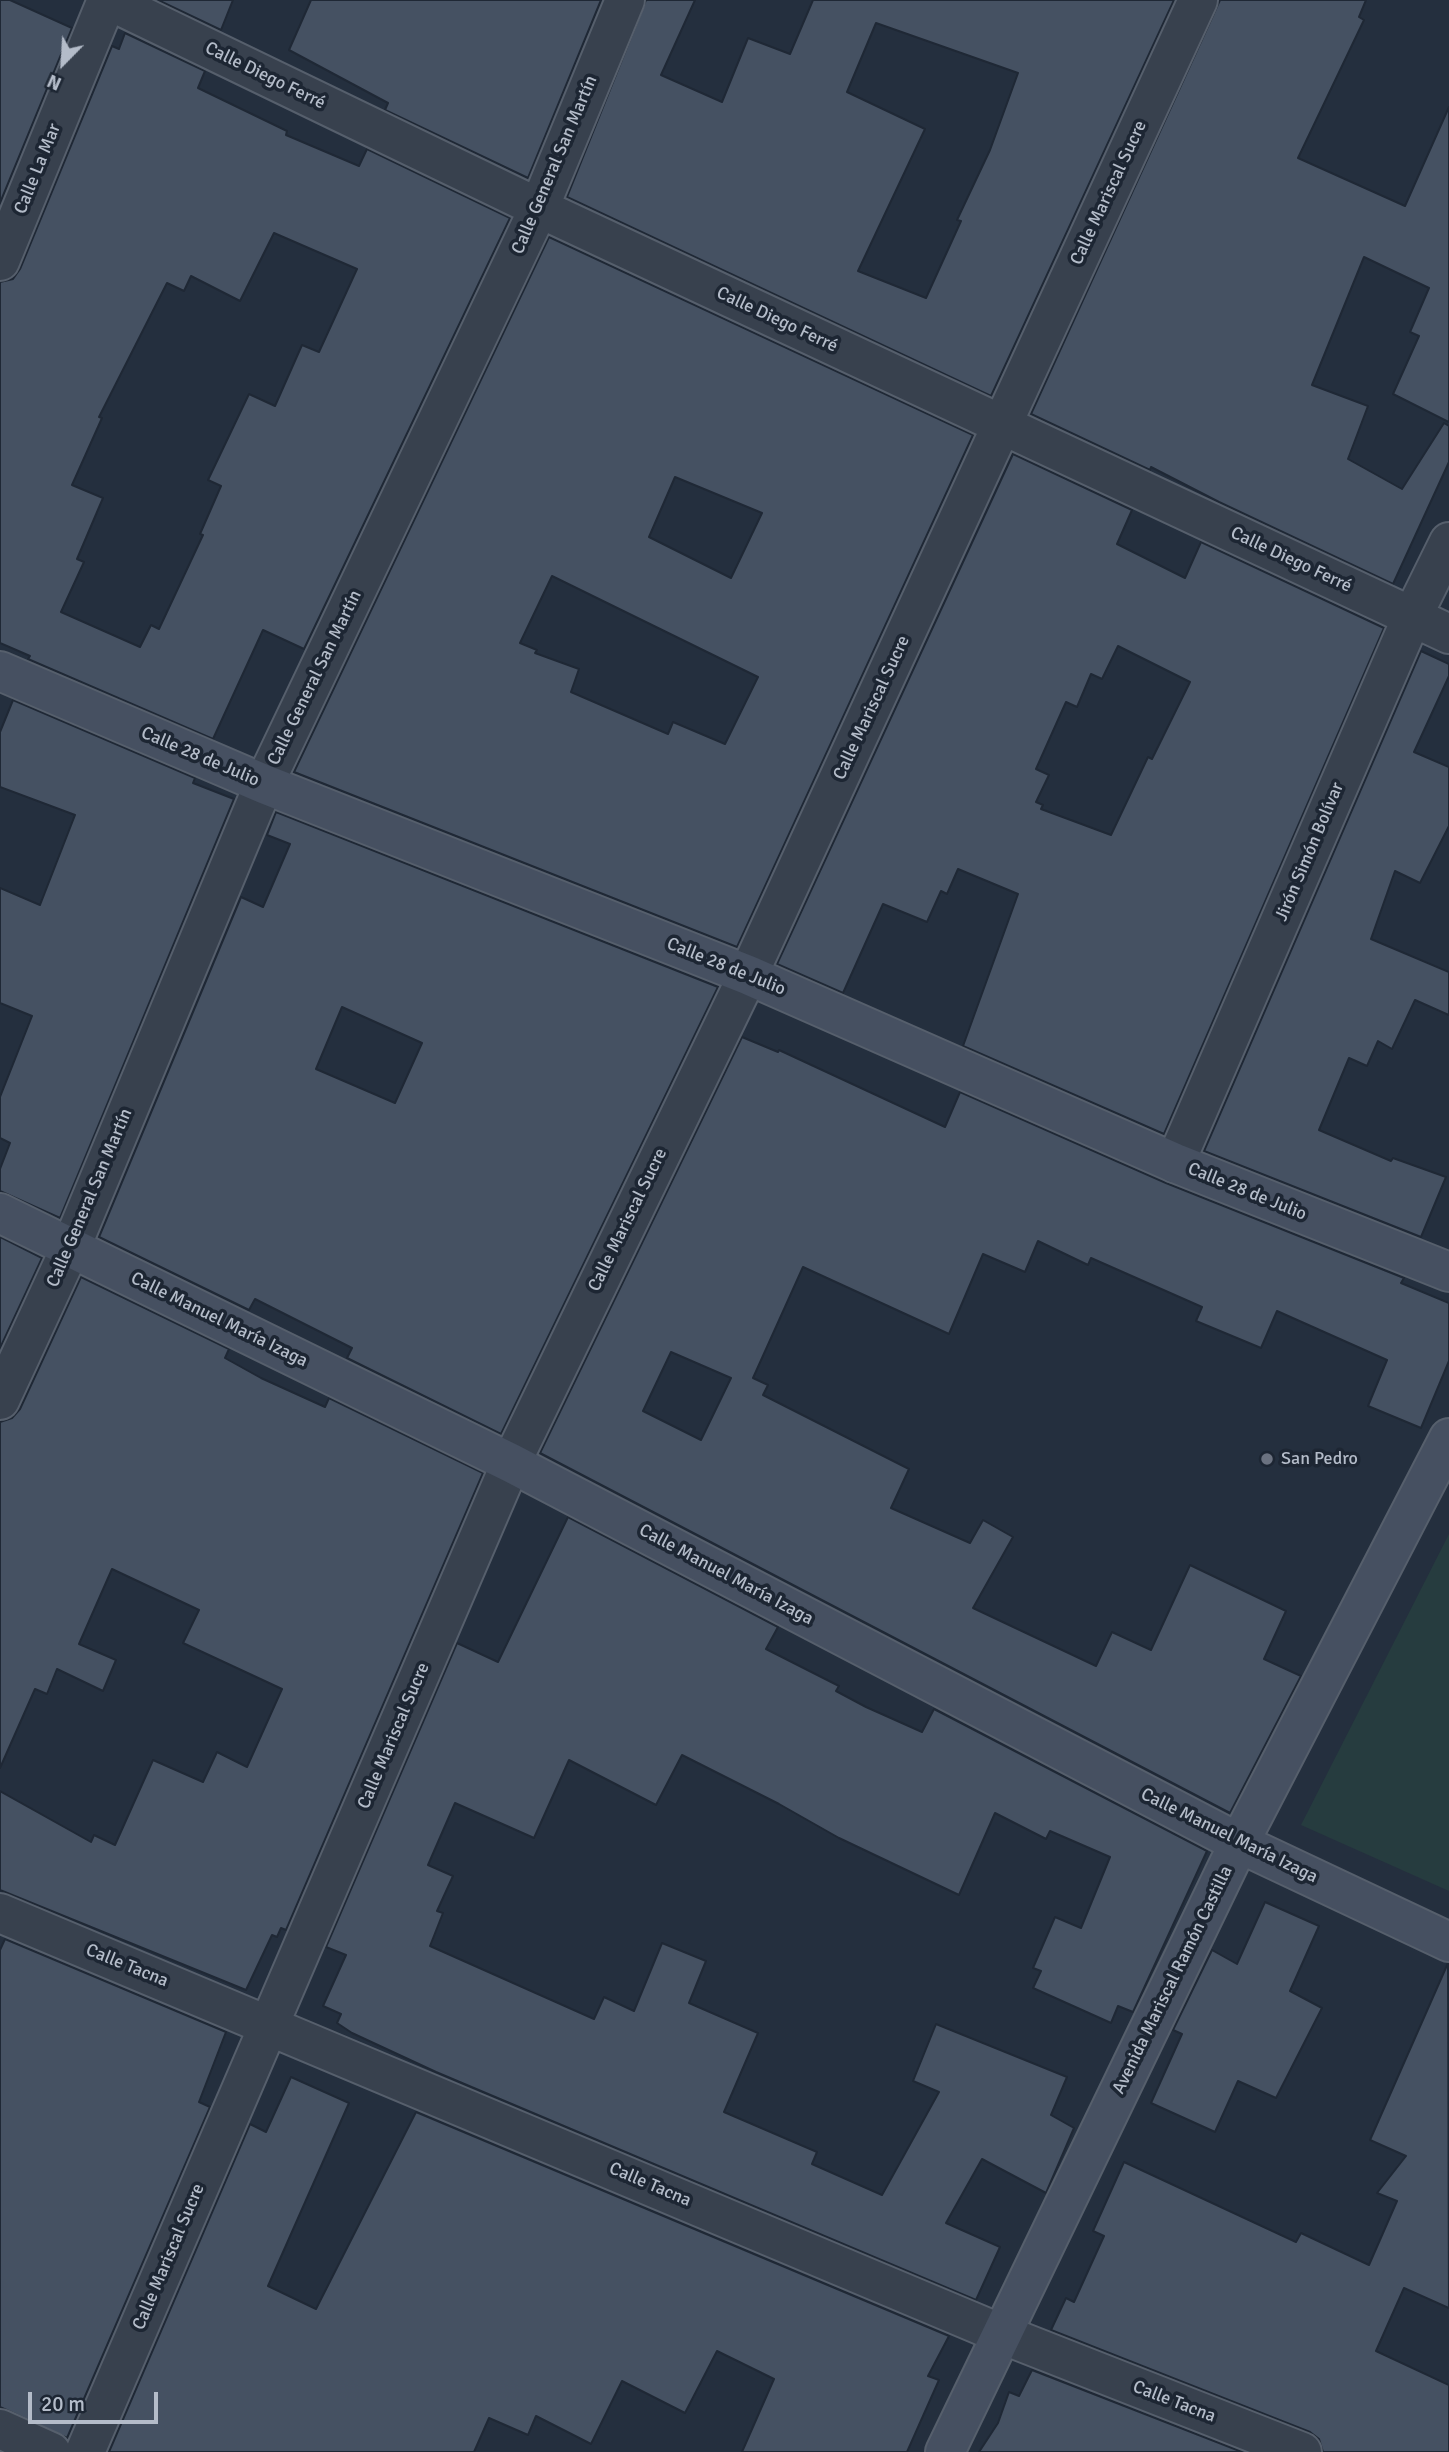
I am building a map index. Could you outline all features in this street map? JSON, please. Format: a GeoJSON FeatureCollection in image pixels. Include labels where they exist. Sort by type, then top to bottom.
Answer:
{"type":"FeatureCollection","features":[{"type":"Feature","properties":{"kind":"street","name":"Calle Diego Ferré"},"geometry":{"type":"LineString","coordinates":[[108,0],[539,208],[1449,634]]}},
{"type":"Feature","properties":{"kind":"street","name":"Calle La Mar"},"geometry":{"type":"LineString","coordinates":[[0,261],[108,0]]}},
{"type":"Feature","properties":{"kind":"street","name":"Calle General San Martín"},"geometry":{"type":"LineString","coordinates":[[0,1400],[71,1247],[264,784],[539,208],[625,0]]}},
{"type":"Feature","properties":{"kind":"street","name":"Calle Mariscal Sucre"},"geometry":{"type":"LineString","coordinates":[[85,2452],[510,1463],[748,975],[1198,0]]}},
{"type":"Feature","properties":{"kind":"street","name":"Jirón Simón Bolívar"},"geometry":{"type":"LineString","coordinates":[[1175,1163],[1412,617],[1449,542]]}},
{"type":"Feature","properties":{"kind":"street","name":"Calle 28 de Julio"},"geometry":{"type":"LineString","coordinates":[[0,671],[264,784],[748,975],[1175,1163],[1449,1272]]}},
{"type":"Feature","properties":{"kind":"street","name":"Calle Manuel María Izaga"},"geometry":{"type":"LineString","coordinates":[[0,1213],[510,1463],[1239,1843],[1449,1942]]}},
{"type":"Feature","properties":{"kind":"street","name":"Avenida Mariscal Ramón Castilla"},"geometry":{"type":"LineString","coordinates":[[945,2452],[1004,2335],[1239,1843],[1449,1437]]}},
{"type":"Feature","properties":{"kind":"street","name":"Calle Tacna"},"geometry":{"type":"LineString","coordinates":[[0,1913],[270,2024],[1004,2335],[1302,2452]]}},
{"type":"Feature","properties":{"kind":"street"},"geometry":{"type":"LineString","coordinates":[[0,2429],[51,2452]]}},
{"type":"Feature","properties":{"kind":"green space"},"geometry":{"type":"Polygon","coordinates":[[[1449,1534],[1449,1891],[1301,1825],[1449,1534]]]}},
{"type":"Feature","properties":{"kind":"building"},"geometry":{"type":"Polygon","coordinates":[[[0,0],[10,0],[72,28],[0,203],[0,0]]]}},
{"type":"Feature","properties":{"kind":"building"},"geometry":{"type":"Polygon","coordinates":[[[158,0],[233,0],[221,30],[158,0]]]}},
{"type":"Feature","properties":{"kind":"building"},"geometry":{"type":"Polygon","coordinates":[[[311,0],[601,0],[528,178],[385,110],[388,103],[289,50],[311,0]]]}},
{"type":"Feature","properties":{"kind":"building"},"geometry":{"type":"Polygon","coordinates":[[[646,0],[695,0],[661,75],[722,102],[748,38],[790,54],[813,0],[1174,0],[991,396],[567,197],[646,0]],[[876,23],[847,92],[925,129],[858,271],[926,298],[961,221],[957,220],[990,150],[1018,73],[876,23]]]}},
{"type":"Feature","properties":{"kind":"building"},"geometry":{"type":"Polygon","coordinates":[[[1220,0],[1366,0],[1359,17],[1364,20],[1298,158],[1405,206],[1449,107],[1449,422],[1393,394],[1419,336],[1410,332],[1429,288],[1364,257],[1312,385],[1368,406],[1348,459],[1402,489],[1444,423],[1449,426],[1449,462],[1393,584],[1151,467],[1150,470],[1031,414],[1220,0]]]}},
{"type":"Feature","properties":{"kind":"building"},"geometry":{"type":"Polygon","coordinates":[[[125,33],[205,71],[198,88],[287,131],[286,135],[359,166],[367,149],[510,218],[304,649],[263,630],[213,739],[28,659],[30,656],[0,643],[0,282],[13,279],[20,269],[112,46],[119,49],[125,33]],[[274,233],[240,301],[191,276],[184,291],[167,283],[99,417],[102,418],[72,485],[103,498],[77,559],[84,562],[61,612],[140,647],[151,625],[159,629],[203,535],[200,534],[221,486],[208,480],[249,394],[275,406],[302,345],[319,352],[357,269],[274,233]]]}},
{"type":"Feature","properties":{"kind":"building"},"geometry":{"type":"Polygon","coordinates":[[[549,237],[973,435],[737,947],[294,772],[549,237]],[[675,477],[649,537],[731,578],[762,513],[675,477]],[[552,576],[520,643],[537,650],[535,653],[579,669],[571,692],[668,734],[673,722],[725,744],[758,677],[552,576]]]}},
{"type":"Feature","properties":{"kind":"building"},"geometry":{"type":"Polygon","coordinates":[[[1013,454],[1132,510],[1117,544],[1185,578],[1201,542],[1384,628],[1164,1134],[963,1046],[1018,894],[958,869],[947,894],[941,891],[927,922],[883,904],[843,993],[777,964],[1013,454]],[[1118,646],[1102,679],[1091,674],[1077,707],[1066,702],[1036,769],[1049,775],[1036,802],[1043,805],[1041,809],[1111,835],[1148,757],[1152,759],[1190,682],[1118,646]]]}},
{"type":"Feature","properties":{"kind":"building"},"geometry":{"type":"Polygon","coordinates":[[[1421,651],[1449,664],[1449,676],[1414,752],[1449,767],[1449,826],[1420,883],[1395,871],[1371,939],[1449,972],[1449,1015],[1415,1000],[1392,1049],[1378,1041],[1367,1066],[1349,1058],[1319,1130],[1391,1161],[1393,1158],[1446,1177],[1421,1237],[1204,1151],[1421,651]]]}},
{"type":"Feature","properties":{"kind":"building"},"geometry":{"type":"Polygon","coordinates":[[[13,700],[195,778],[193,783],[234,799],[60,1218],[0,1191],[0,1169],[10,1143],[0,1138],[0,1097],[32,1016],[0,1003],[0,888],[40,905],[75,815],[0,787],[0,732],[13,700]]]}},
{"type":"Feature","properties":{"kind":"building"},"geometry":{"type":"Polygon","coordinates":[[[276,812],[718,987],[501,1434],[347,1358],[352,1348],[255,1299],[249,1310],[99,1237],[241,897],[263,907],[290,844],[267,835],[276,812]],[[342,1007],[316,1069],[395,1103],[422,1043],[342,1007]]]}},
{"type":"Feature","properties":{"kind":"building"},"geometry":{"type":"Polygon","coordinates":[[[742,1037],[778,1052],[779,1050],[945,1127],[960,1092],[1166,1183],[1404,1278],[1401,1283],[1449,1303],[1449,1361],[1421,1428],[1368,1406],[1387,1360],[1277,1311],[1261,1348],[1196,1321],[1202,1307],[1091,1258],[1088,1265],[1038,1241],[1025,1272],[983,1254],[949,1334],[803,1267],[753,1378],[768,1385],[763,1395],[909,1469],[891,1508],[970,1543],[983,1520],[1013,1537],[973,1608],[1096,1666],[1112,1632],[1151,1650],[1190,1565],[1286,1611],[1264,1659],[1301,1676],[1230,1813],[540,1453],[742,1037]],[[671,1352],[643,1411],[701,1440],[731,1378],[671,1352]]]}},
{"type":"Feature","properties":{"kind":"building"},"geometry":{"type":"Polygon","coordinates":[[[0,1237],[42,1258],[0,1348],[0,1237]]]}},
{"type":"Feature","properties":{"kind":"building"},"geometry":{"type":"Polygon","coordinates":[[[81,1277],[229,1349],[225,1358],[261,1378],[325,1407],[329,1398],[483,1473],[286,1930],[281,1928],[277,1937],[272,1935],[246,1990],[0,1890],[0,1791],[91,1842],[94,1835],[115,1845],[153,1760],[203,1782],[217,1752],[247,1767],[282,1689],[183,1643],[199,1610],[112,1569],[79,1644],[116,1660],[103,1691],[57,1669],[47,1694],[35,1689],[0,1768],[0,1422],[12,1418],[20,1409],[81,1277]]]}},
{"type":"Feature","properties":{"kind":"building"},"geometry":{"type":"Polygon","coordinates":[[[568,1517],[778,1627],[766,1649],[839,1686],[836,1691],[866,1707],[922,1732],[934,1709],[1207,1851],[1133,2012],[1118,2006],[1111,2023],[1033,1988],[1041,1971],[1033,1968],[1055,1917],[1081,1928],[1110,1857],[1050,1831],[1046,1839],[995,1813],[959,1895],[839,1838],[682,1755],[656,1805],[569,1760],[534,1838],[455,1803],[428,1865],[453,1876],[437,1911],[443,1913],[430,1946],[594,2019],[604,1997],[634,2011],[662,1943],[706,1961],[689,2003],[758,2033],[724,2112],[817,2152],[812,2164],[882,2195],[939,2092],[913,2081],[936,2024],[1067,2077],[1051,2115],[1074,2128],[1046,2193],[982,2159],[946,2223],[1000,2247],[976,2300],[436,2072],[352,2033],[337,2023],[341,2014],[323,2006],[346,1955],[326,1947],[457,1643],[498,1662],[568,1517]]]}},
{"type":"Feature","properties":{"kind":"building"},"geometry":{"type":"Polygon","coordinates":[[[1265,1902],[1319,1926],[1290,1991],[1322,2008],[1276,2098],[1238,2081],[1215,2132],[1151,2103],[1182,2034],[1173,2030],[1212,1950],[1237,1964],[1265,1902]]]}},
{"type":"Feature","properties":{"kind":"building"},"geometry":{"type":"Polygon","coordinates":[[[5,1939],[226,2032],[199,2102],[210,2107],[67,2438],[0,2407],[0,1950],[5,1939]]]}},
{"type":"Feature","properties":{"kind":"building"},"geometry":{"type":"Polygon","coordinates":[[[1448,1963],[1449,2308],[1404,2288],[1376,2351],[1449,2385],[1449,2452],[1323,2452],[1319,2439],[1310,2432],[1051,2330],[1066,2298],[1074,2302],[1104,2236],[1093,2231],[1124,2162],[1296,2242],[1301,2233],[1369,2265],[1397,2201],[1377,2193],[1406,2156],[1370,2140],[1448,1963]]]}},
{"type":"Feature","properties":{"kind":"building"},"geometry":{"type":"Polygon","coordinates":[[[291,2077],[349,2103],[268,2286],[316,2309],[416,2112],[949,2336],[928,2376],[939,2380],[907,2452],[742,2452],[774,2379],[717,2351],[685,2413],[622,2381],[591,2444],[536,2416],[528,2435],[489,2418],[474,2452],[109,2452],[250,2124],[266,2132],[291,2077]]]}},
{"type":"Feature","properties":{"kind":"building"},"geometry":{"type":"Polygon","coordinates":[[[1032,2370],[1242,2452],[979,2452],[998,2423],[1009,2392],[1019,2396],[1032,2370]]]}},
{"type":"Feature","properties":{"kind":"place","name":"San Pedro"},"geometry":{"type":"Point","coordinates":[1267,1459]}}]}
